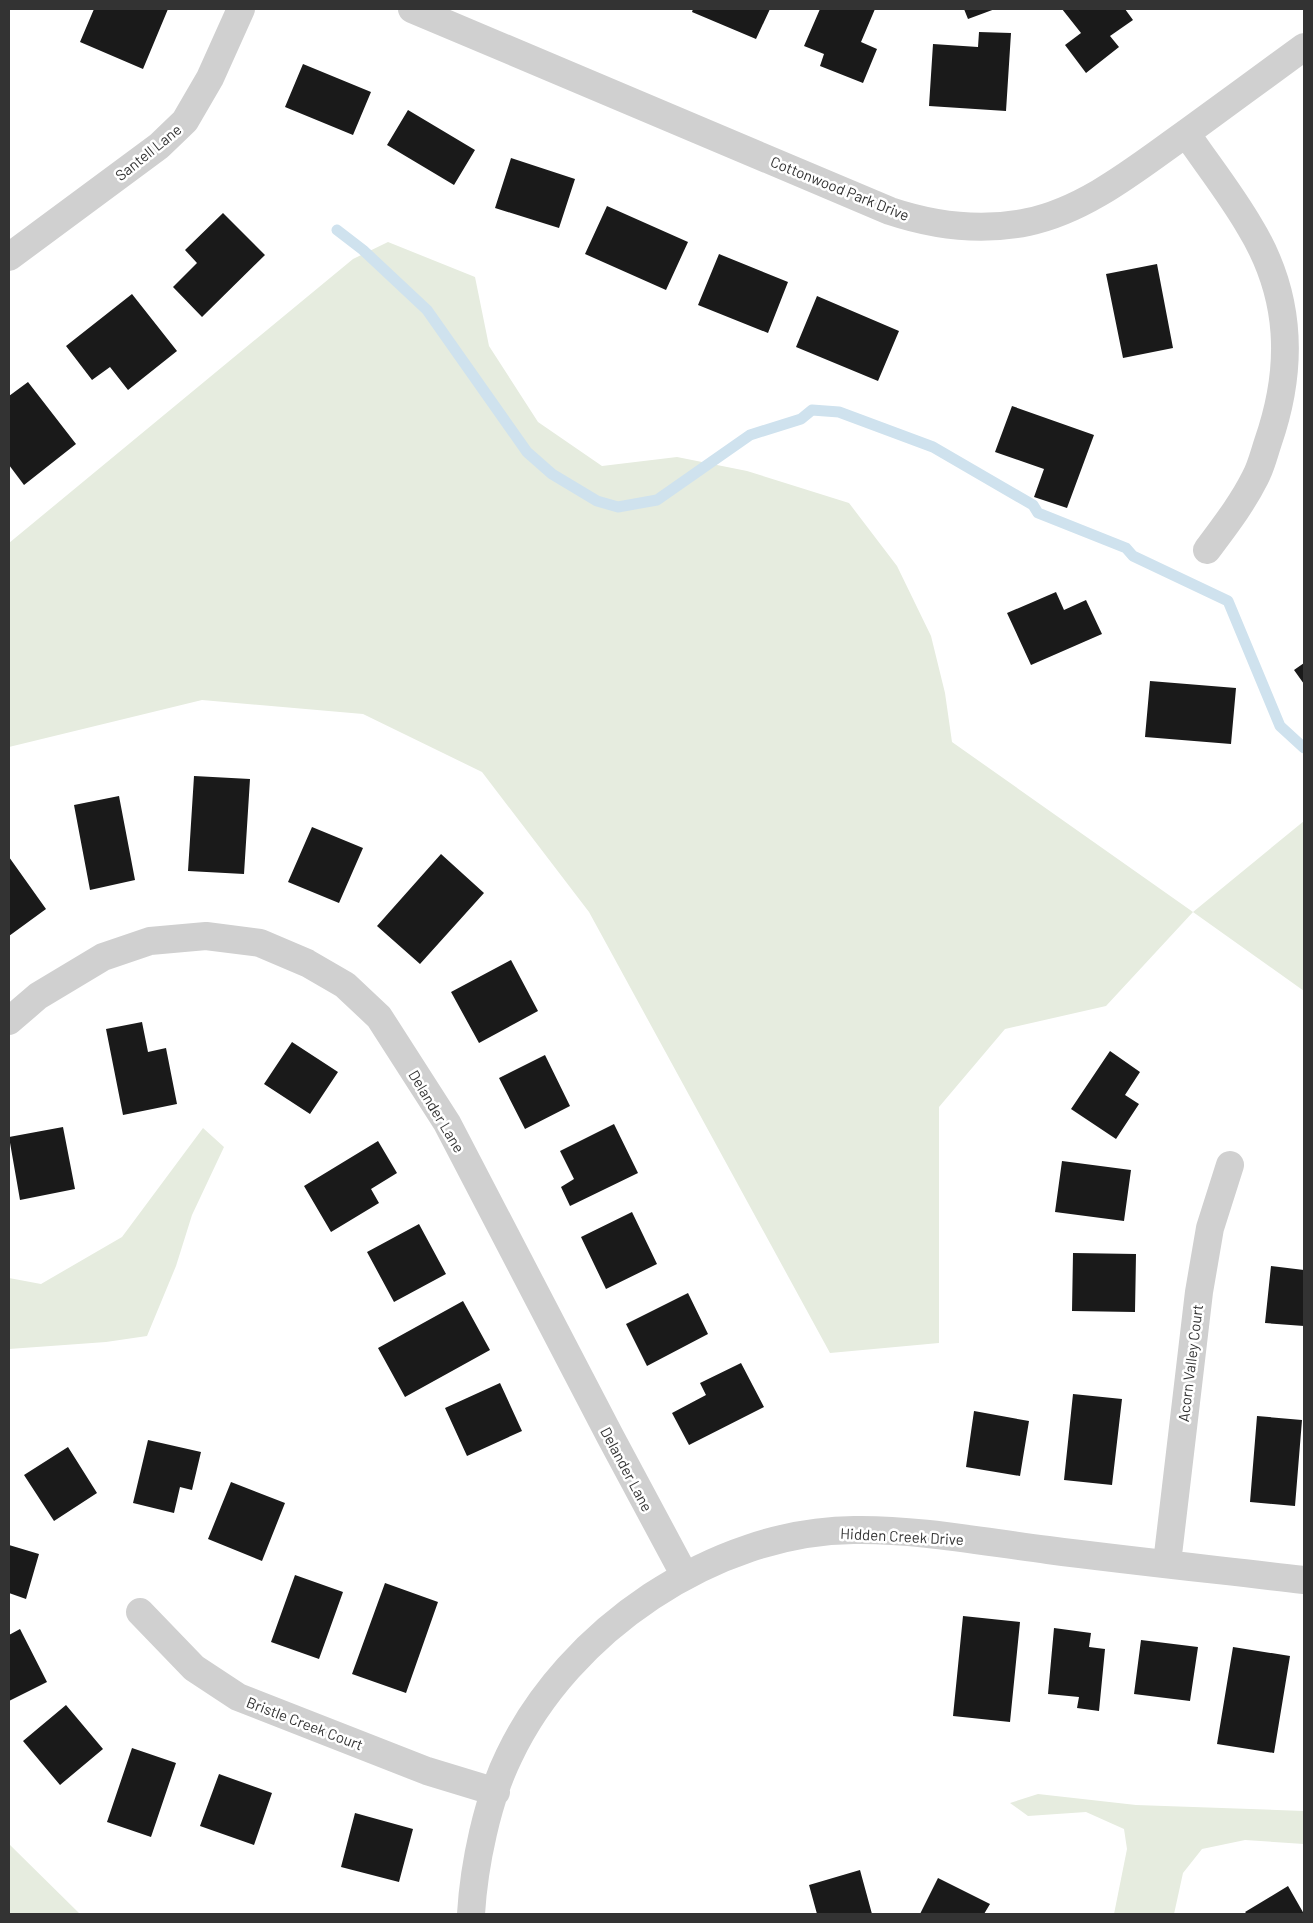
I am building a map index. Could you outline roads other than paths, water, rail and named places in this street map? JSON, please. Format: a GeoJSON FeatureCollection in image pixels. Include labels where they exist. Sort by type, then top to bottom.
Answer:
{"type":"FeatureCollection","features":[{"type":"Feature","properties":{"kind":"street","name":"Santell Lane"},"geometry":{"type":"LineString","coordinates":[[9,257],[159,146],[185,121],[210,78],[241,9]]}},
{"type":"Feature","properties":{"kind":"street","name":"Cottonwood Park Drive"},"geometry":{"type":"LineString","coordinates":[[412,9],[890,211],[942,225],[983,228],[1027,222],[1048,216],[1084,200],[1137,168],[1304,47]]}},
{"type":"Feature","properties":{"kind":"street"},"geometry":{"type":"LineString","coordinates":[[1186,133],[1251,227],[1274,276],[1285,330],[1286,373],[1278,415],[1256,476],[1244,499],[1207,550]]}},
{"type":"Feature","properties":{"kind":"street","name":"Delander Lane"},"geometry":{"type":"LineString","coordinates":[[9,1021],[38,996],[103,957],[150,941],[206,936],[260,944],[307,963],[344,985],[379,1017],[447,1124],[610,1436],[686,1576]]}},
{"type":"Feature","properties":{"kind":"street","name":"Acorn Valley Court"},"geometry":{"type":"LineString","coordinates":[[1167,1563],[1199,1292],[1210,1228],[1230,1165]]}},
{"type":"Feature","properties":{"kind":"street","name":"Hidden Creek Drive"},"geometry":{"type":"LineString","coordinates":[[471,1914],[473,1883],[489,1813],[508,1757],[540,1702],[582,1652],[634,1608],[686,1576],[760,1546],[804,1535],[853,1530],[927,1534],[1304,1580]]}},
{"type":"Feature","properties":{"kind":"street","name":"Bristle Creek Court"},"geometry":{"type":"LineString","coordinates":[[140,1612],[194,1668],[238,1697],[427,1771],[496,1792]]}},
{"type":"Feature","properties":{"kind":"waterway"},"geometry":{"type":"LineString","coordinates":[[337,230],[363,250],[427,310],[527,452],[552,474],[597,501],[618,507],[657,500],[750,435],[801,419],[812,410],[839,412],[933,447],[1033,505],[1038,513],[1126,548],[1133,556],[1228,601],[1280,726],[1304,748]]}}]}
